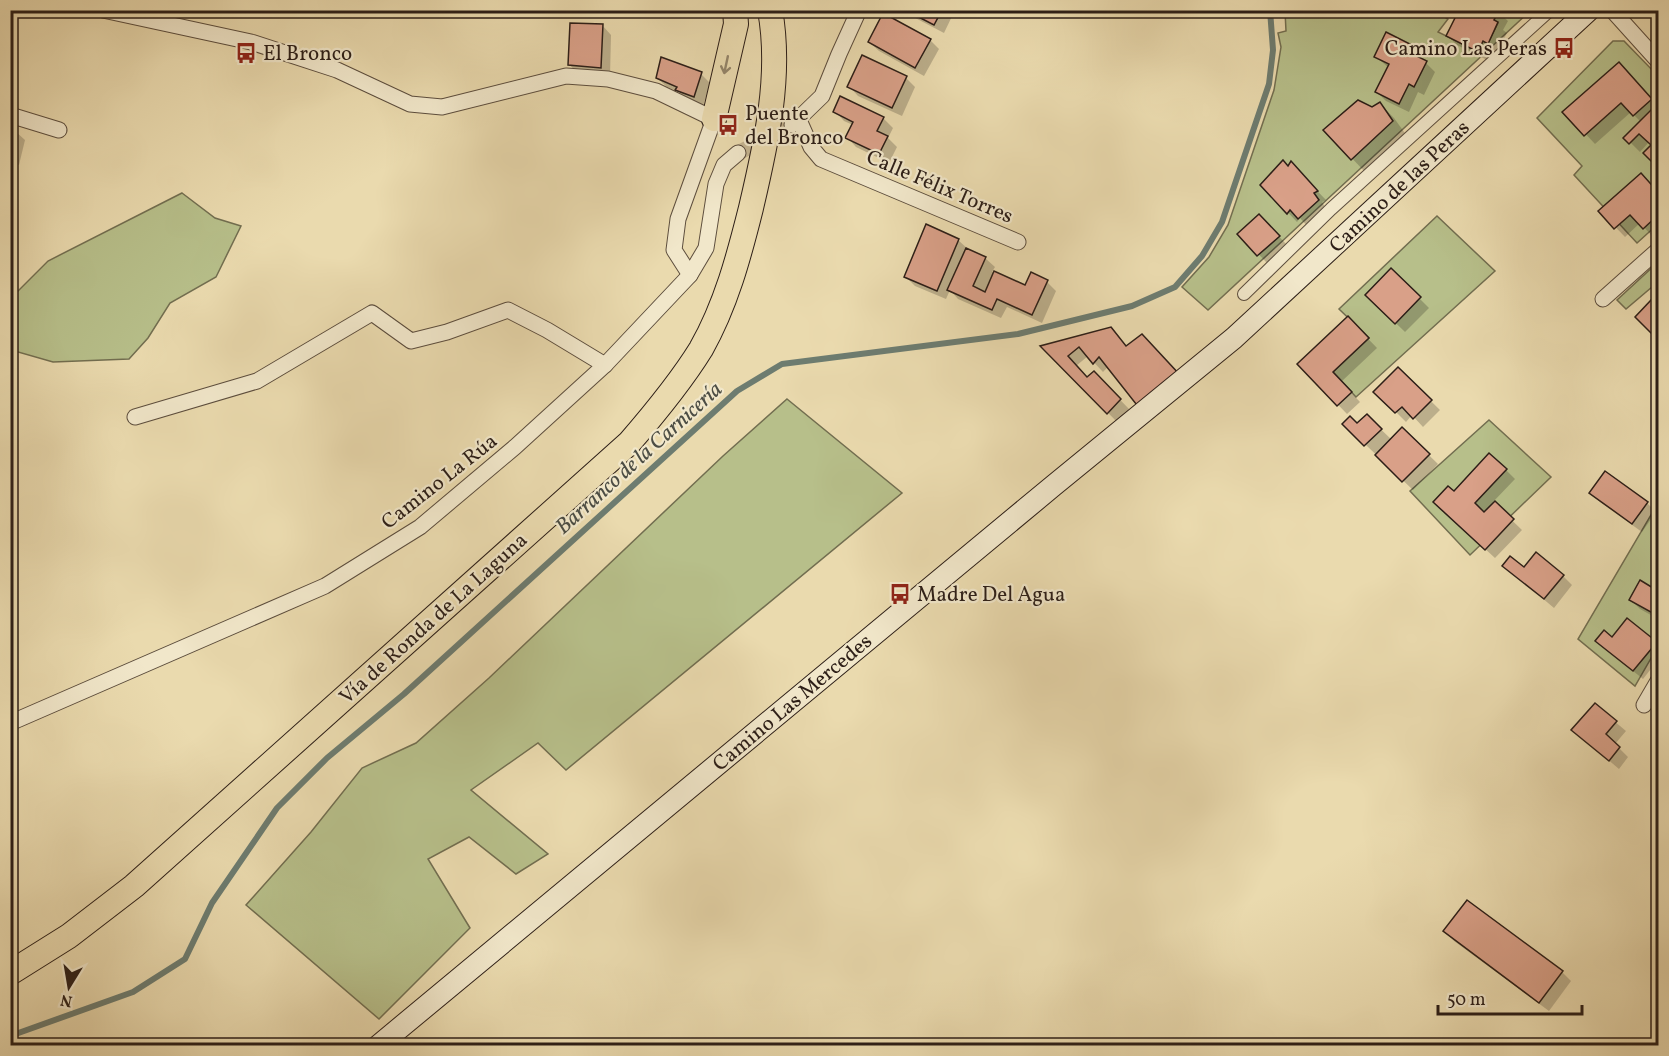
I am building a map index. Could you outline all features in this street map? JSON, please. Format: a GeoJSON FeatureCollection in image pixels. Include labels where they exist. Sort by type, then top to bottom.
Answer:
{"type":"FeatureCollection","features":[{"type":"Feature","properties":{"kind":"main road"},"geometry":{"type":"LineString","coordinates":[[714,119],[736,24],[735,10]]}},
{"type":"Feature","properties":{"kind":"main road","name":"Vía de Ronda de La Laguna"},"geometry":{"type":"LineString","coordinates":[[10,973],[69,936],[134,886],[629,442],[666,400],[701,348],[721,307],[737,264],[766,144],[774,81],[770,10]]}},
{"type":"Feature","properties":{"kind":"main road","name":"Camino de las Peras"},"geometry":{"type":"LineString","coordinates":[[1208,360],[1590,10]]}},
{"type":"Feature","properties":{"kind":"main road","name":"Camino Las Mercedes"},"geometry":{"type":"LineString","coordinates":[[378,1046],[1208,360]]}},
{"type":"Feature","properties":{"kind":"street"},"geometry":{"type":"LineString","coordinates":[[103,10],[252,42],[337,70],[410,104],[442,107],[567,76],[608,79],[656,91],[714,119],[678,219],[675,250],[690,275]]}},
{"type":"Feature","properties":{"kind":"street","name":"Calle Félix Torres"},"geometry":{"type":"LineString","coordinates":[[859,10],[822,96],[796,122],[811,147],[821,159],[1018,242]]}},
{"type":"Feature","properties":{"kind":"street"},"geometry":{"type":"LineString","coordinates":[[1244,294],[1331,209],[1550,10]]}},
{"type":"Feature","properties":{"kind":"street"},"geometry":{"type":"LineString","coordinates":[[1612,10],[1659,61]]}},
{"type":"Feature","properties":{"kind":"street"},"geometry":{"type":"LineString","coordinates":[[10,115],[59,130]]}},
{"type":"Feature","properties":{"kind":"street","name":"Camino La Rúa"},"geometry":{"type":"LineString","coordinates":[[10,723],[324,586],[420,527],[515,447],[605,365],[690,275],[706,248],[716,183],[724,165],[738,153]]}},
{"type":"Feature","properties":{"kind":"street"},"geometry":{"type":"LineString","coordinates":[[1603,299],[1659,250]]}},
{"type":"Feature","properties":{"kind":"street"},"geometry":{"type":"LineString","coordinates":[[135,417],[256,381],[372,313],[411,341],[447,332],[508,310],[547,330],[605,365]]}},
{"type":"Feature","properties":{"kind":"street"},"geometry":{"type":"LineString","coordinates":[[1644,705],[1659,681]]}},
{"type":"Feature","properties":{"kind":"green space"},"geometry":{"type":"Polygon","coordinates":[[[1285,11],[1438,11],[1448,19],[1438,32],[1477,51],[1483,41],[1488,43],[1498,23],[1494,20],[1499,11],[1530,11],[1208,310],[1182,287],[1209,257],[1228,225],[1274,90],[1281,47],[1278,33],[1286,31],[1285,11]]]}},
{"type":"Feature","properties":{"kind":"green space"},"geometry":{"type":"Polygon","coordinates":[[[1613,41],[1624,41],[1658,76],[1658,224],[1637,243],[1574,175],[1582,166],[1537,118],[1613,41]]]}},
{"type":"Feature","properties":{"kind":"green space"},"geometry":{"type":"Polygon","coordinates":[[[182,193],[215,218],[241,226],[216,277],[170,303],[148,338],[129,359],[53,362],[11,350],[11,298],[48,261],[182,193]]]}},
{"type":"Feature","properties":{"kind":"green space"},"geometry":{"type":"Polygon","coordinates":[[[1437,216],[1495,271],[1356,397],[1333,372],[1369,338],[1339,309],[1437,216]]]}},
{"type":"Feature","properties":{"kind":"green space"},"geometry":{"type":"Polygon","coordinates":[[[1656,264],[1658,293],[1652,287],[1626,309],[1617,300],[1656,264]]]}},
{"type":"Feature","properties":{"kind":"green space"},"geometry":{"type":"Polygon","coordinates":[[[787,399],[902,493],[566,770],[538,743],[471,790],[548,854],[516,874],[469,837],[428,859],[470,928],[379,1019],[246,905],[311,832],[362,768],[416,743],[489,678],[723,456],[787,399]]]}},
{"type":"Feature","properties":{"kind":"green space"},"geometry":{"type":"Polygon","coordinates":[[[1489,420],[1551,477],[1470,555],[1410,491],[1489,420]]]}},
{"type":"Feature","properties":{"kind":"green space"},"geometry":{"type":"Polygon","coordinates":[[[1658,503],[1658,646],[1635,686],[1578,639],[1658,503]]]}},
{"type":"Feature","properties":{"kind":"building"},"geometry":{"type":"Polygon","coordinates":[[[905,10],[942,10],[934,25],[905,10]]]}},
{"type":"Feature","properties":{"kind":"building"},"geometry":{"type":"Polygon","coordinates":[[[1459,10],[1499,10],[1494,20],[1498,22],[1488,44],[1483,41],[1478,52],[1446,36],[1459,10]]]}},
{"type":"Feature","properties":{"kind":"building"},"geometry":{"type":"Polygon","coordinates":[[[883,13],[931,39],[915,68],[868,42],[883,13]]]}},
{"type":"Feature","properties":{"kind":"building"},"geometry":{"type":"Polygon","coordinates":[[[570,23],[603,24],[601,68],[568,65],[570,23]]]}},
{"type":"Feature","properties":{"kind":"building"},"geometry":{"type":"Polygon","coordinates":[[[1386,32],[1410,44],[1406,51],[1427,61],[1414,87],[1409,84],[1399,104],[1375,92],[1389,64],[1374,57],[1386,32]]]}},
{"type":"Feature","properties":{"kind":"building"},"geometry":{"type":"Polygon","coordinates":[[[862,55],[907,76],[892,108],[847,87],[862,55]]]}},
{"type":"Feature","properties":{"kind":"building"},"geometry":{"type":"Polygon","coordinates":[[[661,57],[702,72],[694,97],[675,90],[677,87],[656,78],[661,57]]]}},
{"type":"Feature","properties":{"kind":"building"},"geometry":{"type":"Polygon","coordinates":[[[1619,62],[1652,99],[1633,116],[1621,103],[1584,136],[1562,112],[1619,62]]]}},
{"type":"Feature","properties":{"kind":"building"},"geometry":{"type":"Polygon","coordinates":[[[840,96],[884,117],[877,131],[888,136],[879,154],[845,138],[853,122],[833,112],[840,96]]]}},
{"type":"Feature","properties":{"kind":"building"},"geometry":{"type":"Polygon","coordinates":[[[1358,100],[1372,107],[1380,102],[1393,121],[1351,160],[1323,130],[1358,100]]]}},
{"type":"Feature","properties":{"kind":"building"},"geometry":{"type":"Polygon","coordinates":[[[1651,110],[1658,118],[1654,125],[1658,129],[1658,156],[1652,162],[1643,153],[1651,145],[1639,134],[1629,144],[1623,138],[1651,110]]]}},
{"type":"Feature","properties":{"kind":"building"},"geometry":{"type":"Polygon","coordinates":[[[10,128],[16,129],[10,154],[10,128]]]}},
{"type":"Feature","properties":{"kind":"building"},"geometry":{"type":"Polygon","coordinates":[[[1283,160],[1288,166],[1291,161],[1318,191],[1314,193],[1319,200],[1298,219],[1290,210],[1287,214],[1260,185],[1283,160]]]}},
{"type":"Feature","properties":{"kind":"building"},"geometry":{"type":"Polygon","coordinates":[[[1641,173],[1658,192],[1658,215],[1643,229],[1630,215],[1614,229],[1598,211],[1641,173]]]}},
{"type":"Feature","properties":{"kind":"building"},"geometry":{"type":"Polygon","coordinates":[[[1259,214],[1280,236],[1257,256],[1237,234],[1259,214]]]}},
{"type":"Feature","properties":{"kind":"building"},"geometry":{"type":"Polygon","coordinates":[[[926,224],[959,239],[937,291],[904,277],[926,224]]]}},
{"type":"Feature","properties":{"kind":"building"},"geometry":{"type":"Polygon","coordinates":[[[966,248],[986,257],[973,286],[985,292],[994,271],[1025,285],[1031,272],[1048,280],[1032,315],[997,299],[992,310],[947,290],[966,248]]]}},
{"type":"Feature","properties":{"kind":"building"},"geometry":{"type":"Polygon","coordinates":[[[1391,268],[1421,297],[1395,324],[1365,295],[1391,268]]]}},
{"type":"Feature","properties":{"kind":"building"},"geometry":{"type":"Polygon","coordinates":[[[1653,298],[1658,304],[1658,340],[1635,317],[1653,298]]]}},
{"type":"Feature","properties":{"kind":"building"},"geometry":{"type":"Polygon","coordinates":[[[1348,316],[1369,338],[1333,372],[1352,392],[1337,406],[1297,364],[1348,316]]]}},
{"type":"Feature","properties":{"kind":"building"},"geometry":{"type":"Polygon","coordinates":[[[1111,327],[1126,346],[1142,334],[1180,375],[1140,409],[1099,357],[1093,364],[1079,347],[1068,356],[1087,377],[1094,371],[1121,399],[1107,414],[1040,346],[1111,327]]]}},
{"type":"Feature","properties":{"kind":"building"},"geometry":{"type":"Polygon","coordinates":[[[1398,367],[1432,400],[1413,419],[1402,407],[1395,413],[1373,392],[1398,367]]]}},
{"type":"Feature","properties":{"kind":"building"},"geometry":{"type":"Polygon","coordinates":[[[1367,414],[1382,429],[1364,446],[1342,424],[1350,416],[1357,423],[1367,414]]]}},
{"type":"Feature","properties":{"kind":"building"},"geometry":{"type":"Polygon","coordinates":[[[1402,427],[1430,454],[1402,482],[1375,455],[1402,427]]]}},
{"type":"Feature","properties":{"kind":"building"},"geometry":{"type":"Polygon","coordinates":[[[1489,453],[1507,469],[1475,503],[1484,512],[1495,501],[1514,519],[1485,550],[1433,502],[1448,486],[1454,491],[1489,453]]]}},
{"type":"Feature","properties":{"kind":"building"},"geometry":{"type":"Polygon","coordinates":[[[1605,471],[1648,502],[1632,524],[1589,493],[1605,471]]]}},
{"type":"Feature","properties":{"kind":"building"},"geometry":{"type":"Polygon","coordinates":[[[1658,544],[1658,557],[1653,554],[1658,544]]]}},
{"type":"Feature","properties":{"kind":"building"},"geometry":{"type":"Polygon","coordinates":[[[1536,552],[1564,575],[1544,599],[1502,566],[1510,556],[1524,567],[1536,552]]]}},
{"type":"Feature","properties":{"kind":"building"},"geometry":{"type":"Polygon","coordinates":[[[1640,580],[1658,591],[1658,616],[1629,600],[1640,580]]]}},
{"type":"Feature","properties":{"kind":"building"},"geometry":{"type":"Polygon","coordinates":[[[1627,618],[1657,642],[1633,671],[1595,641],[1604,630],[1612,637],[1627,618]]]}},
{"type":"Feature","properties":{"kind":"building"},"geometry":{"type":"Polygon","coordinates":[[[1595,703],[1617,721],[1606,734],[1620,747],[1609,761],[1571,730],[1595,703]]]}},
{"type":"Feature","properties":{"kind":"building"},"geometry":{"type":"Polygon","coordinates":[[[1467,900],[1563,971],[1539,1003],[1443,931],[1467,900]]]}},
{"type":"Feature","properties":{"kind":"waterway","name":"Barranco de la Carnicería"},"geometry":{"type":"LineString","coordinates":[[10,1036],[133,992],[185,959],[212,903],[277,808],[327,758],[404,694],[737,391],[782,364],[1018,334],[1132,306],[1175,287],[1202,256],[1222,222],[1269,84],[1273,50],[1270,10]]}},
{"type":"Feature","properties":{"kind":"tunnel"},"geometry":{"type":"LineString","coordinates":[[738,153],[792,125]]}},
{"type":"Feature","properties":{"kind":"place","name":"Camino Las Peras"},"geometry":{"type":"Point","coordinates":[1564,48]}},
{"type":"Feature","properties":{"kind":"place","name":"El Bronco"},"geometry":{"type":"Point","coordinates":[246,53]}},
{"type":"Feature","properties":{"kind":"place","name":"Puente del Bronco"},"geometry":{"type":"Point","coordinates":[728,125]}},
{"type":"Feature","properties":{"kind":"place","name":"Madre Del Agua"},"geometry":{"type":"Point","coordinates":[900,594]}}]}
